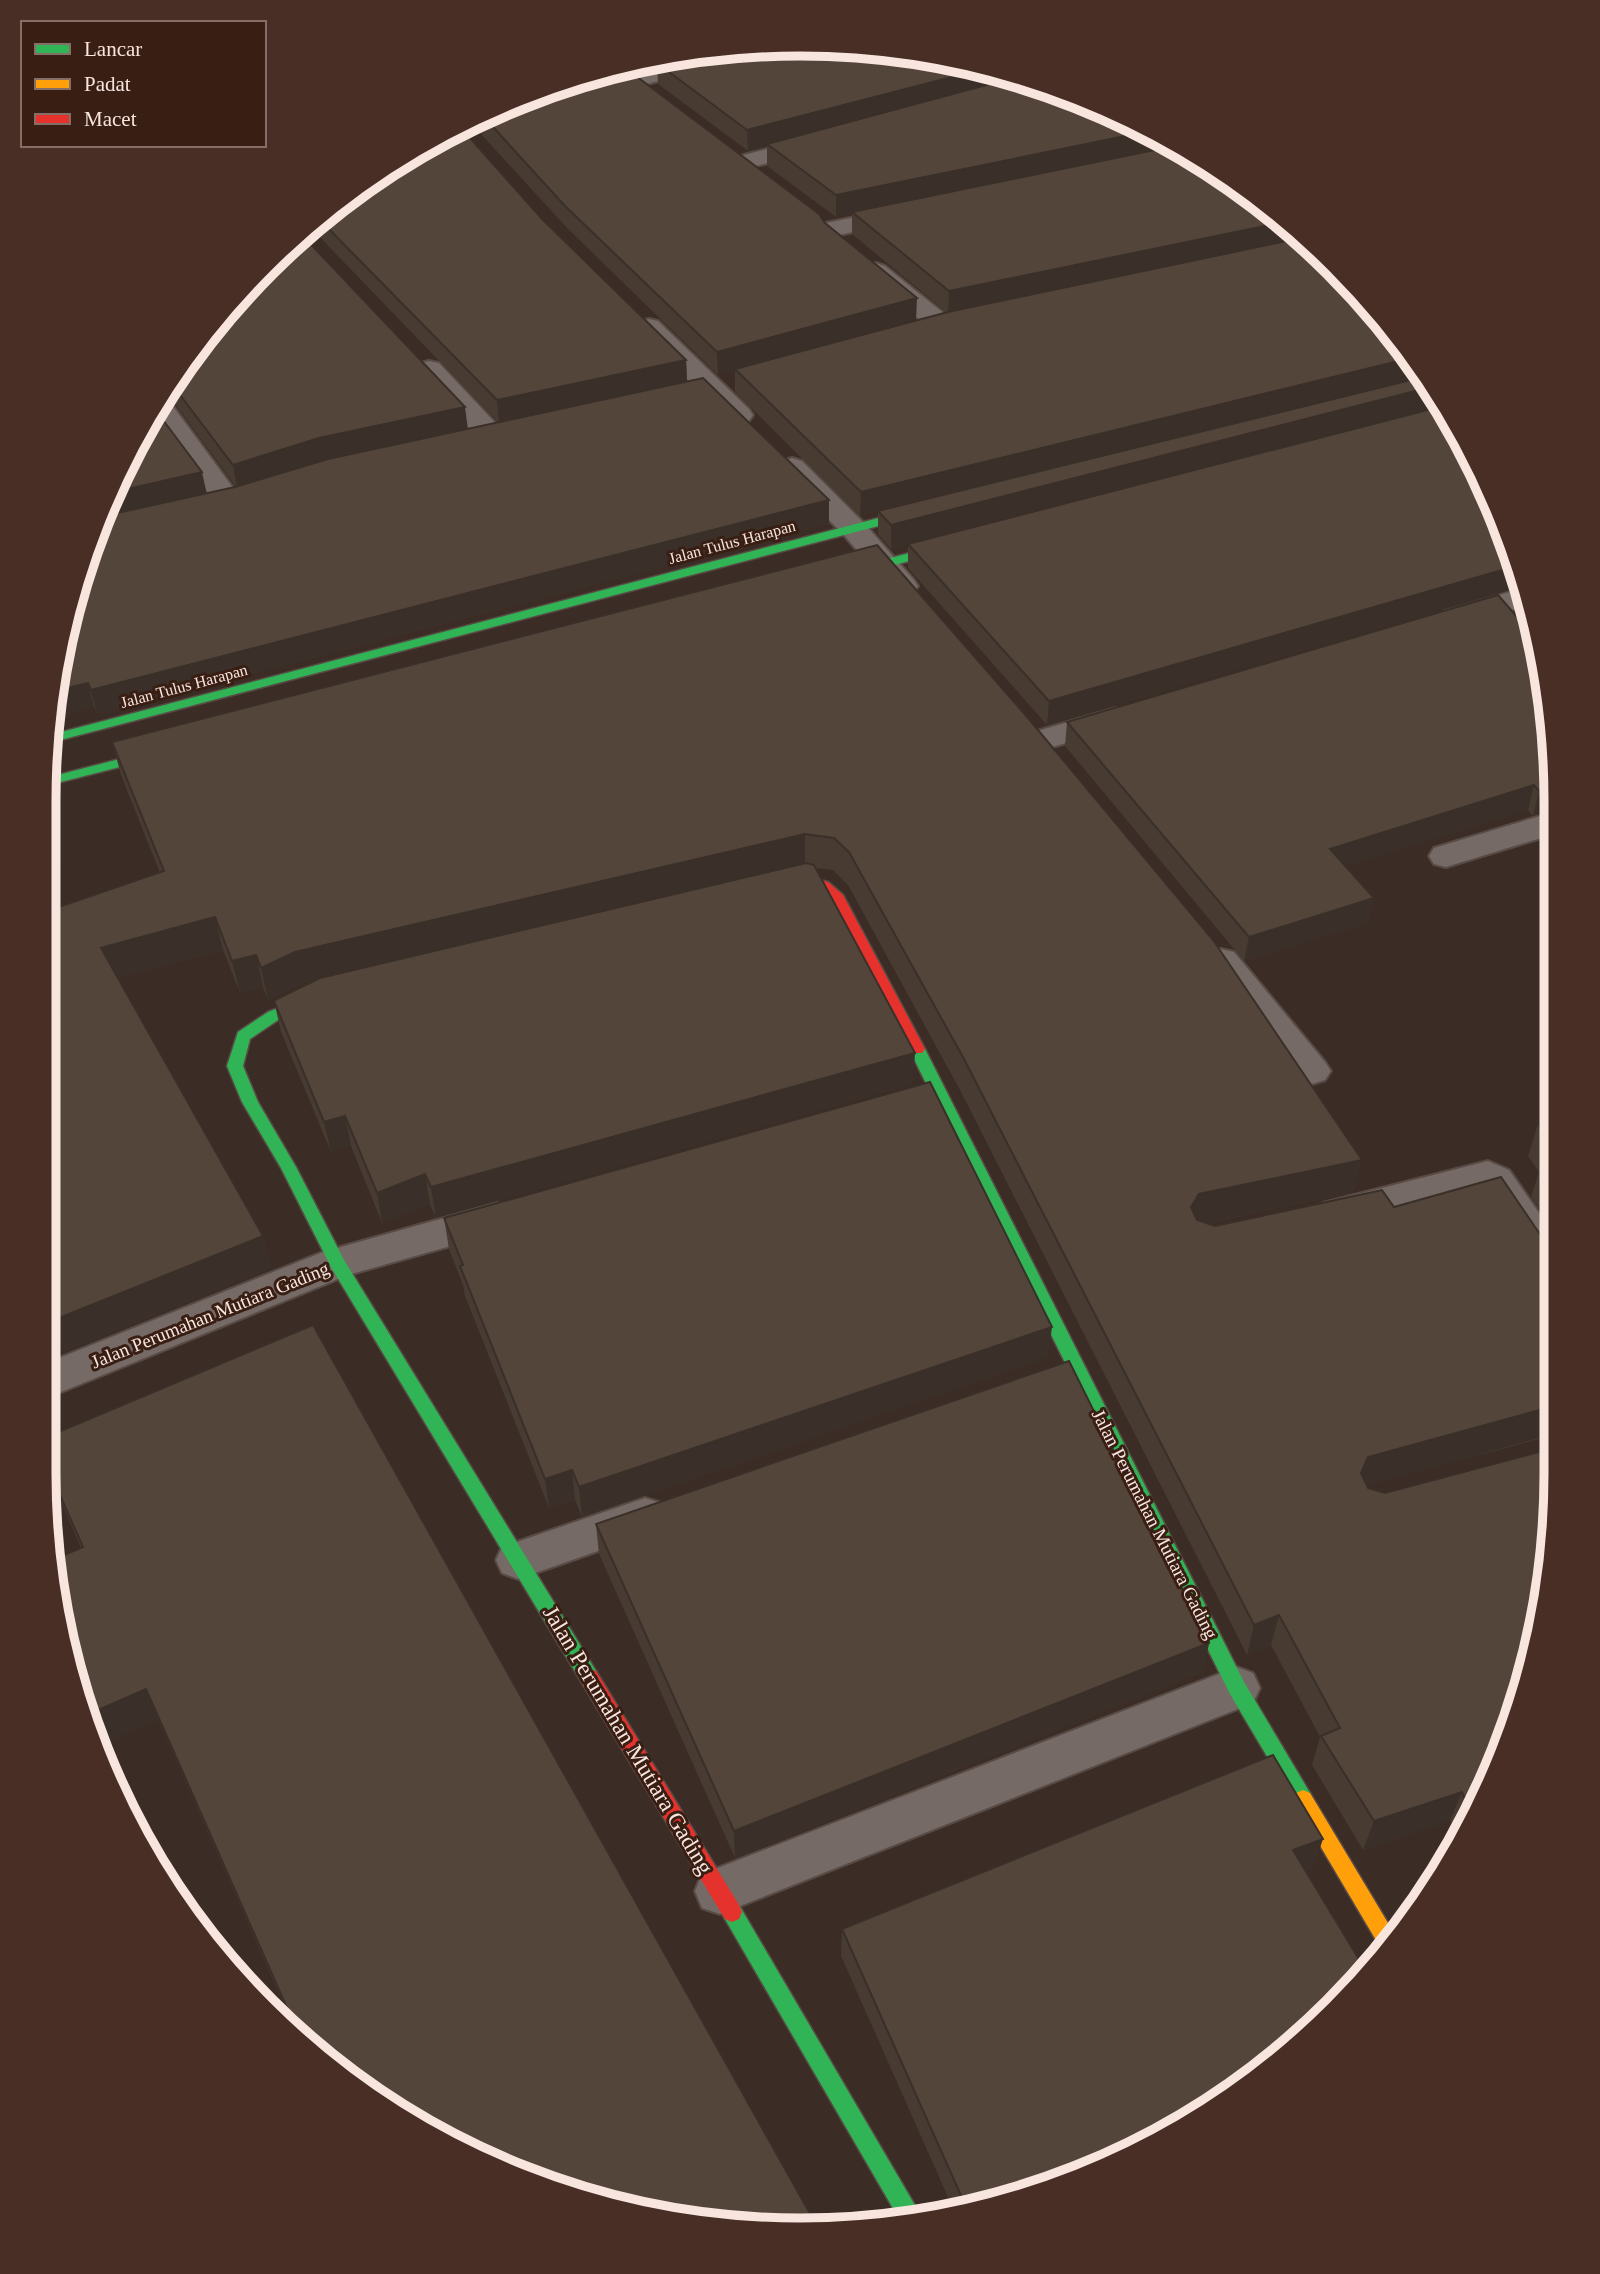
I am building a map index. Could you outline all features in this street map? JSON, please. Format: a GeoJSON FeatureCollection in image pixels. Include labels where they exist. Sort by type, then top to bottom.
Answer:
{"type":"FeatureCollection","features":[{"type":"Feature","properties":{"kind":"street"},"geometry":{"type":"LineString","coordinates":[[568,93],[709,61]]}},
{"type":"Feature","properties":{"kind":"street"},"geometry":{"type":"LineString","coordinates":[[633,79],[654,96]]}},
{"type":"Feature","properties":{"kind":"street"},"geometry":{"type":"LineString","coordinates":[[741,163],[846,135]]}},
{"type":"Feature","properties":{"kind":"street"},"geometry":{"type":"LineString","coordinates":[[719,146],[763,180]]}},
{"type":"Feature","properties":{"kind":"street"},"geometry":{"type":"LineString","coordinates":[[844,243],[923,210]]}},
{"type":"Feature","properties":{"kind":"street"},"geometry":{"type":"LineString","coordinates":[[808,213],[942,325]]}},
{"type":"Feature","properties":{"kind":"street"},"geometry":{"type":"LineString","coordinates":[[633,311],[724,384],[755,431]]}},
{"type":"Feature","properties":{"kind":"street"},"geometry":{"type":"LineString","coordinates":[[916,332],[968,320]]}},
{"type":"Feature","properties":{"kind":"street"},"geometry":{"type":"LineString","coordinates":[[415,355],[492,436]]}},
{"type":"Feature","properties":{"kind":"street"},"geometry":{"type":"LineString","coordinates":[[675,396],[724,384]]}},
{"type":"Feature","properties":{"kind":"street"},"geometry":{"type":"LineString","coordinates":[[164,414],[228,502]]}},
{"type":"Feature","properties":{"kind":"street"},"geometry":{"type":"LineString","coordinates":[[775,450],[854,528],[920,606]]}},
{"type":"Feature","properties":{"kind":"street","name":"Jalan Tulus Harapan"},"geometry":{"type":"LineString","coordinates":[[59,737],[943,505]]}},
{"type":"Feature","properties":{"kind":"street"},"geometry":{"type":"LineString","coordinates":[[830,578],[977,539]]}},
{"type":"Feature","properties":{"kind":"street"},"geometry":{"type":"LineString","coordinates":[[1424,627],[1513,600],[1523,631]]}},
{"type":"Feature","properties":{"kind":"street"},"geometry":{"type":"LineString","coordinates":[[1038,741],[1143,710]]}},
{"type":"Feature","properties":{"kind":"street"},"geometry":{"type":"LineString","coordinates":[[57,779],[181,747]]}},
{"type":"Feature","properties":{"kind":"street"},"geometry":{"type":"LineString","coordinates":[[1446,856],[1544,826]]}},
{"type":"Feature","properties":{"kind":"street","name":"Jalan Perumahan Mutiara Gading"},"geometry":{"type":"LineString","coordinates":[[753,892],[806,880],[821,881],[830,886],[940,1093],[1058,1374],[1237,1688],[1384,1935]]}},
{"type":"Feature","properties":{"kind":"street"},"geometry":{"type":"LineString","coordinates":[[1197,932],[1312,1071]]}},
{"type":"Feature","properties":{"kind":"street","name":"Jalan Perumahan Mutiara Gading"},"geometry":{"type":"LineString","coordinates":[[342,990],[315,996],[273,1016],[243,1036],[235,1066],[250,1102],[337,1263],[720,1891],[906,2210]]}},
{"type":"Feature","properties":{"kind":"street"},"geometry":{"type":"LineString","coordinates":[[899,1105],[940,1093]]}},
{"type":"Feature","properties":{"kind":"street"},"geometry":{"type":"LineString","coordinates":[[1296,1222],[1488,1175],[1495,1180],[1544,1252]]}},
{"type":"Feature","properties":{"kind":"street","name":"Jalan Perumahan Mutiara Gading"},"geometry":{"type":"LineString","coordinates":[[56,1377],[337,1263],[538,1206]]}},
{"type":"Feature","properties":{"kind":"street"},"geometry":{"type":"LineString","coordinates":[[518,1560],[687,1502]]}},
{"type":"Feature","properties":{"kind":"street"},"geometry":{"type":"LineString","coordinates":[[720,1891],[1237,1688]]}},
{"type":"Feature","properties":{"kind":"building"},"geometry":{"type":"Polygon","coordinates":[[[800,56],[897,62],[963,74],[747,130],[664,68],[703,62],[800,56]]]}},
{"type":"Feature","properties":{"kind":"building"},"geometry":{"type":"Polygon","coordinates":[[[634,75],[819,214],[825,223],[917,298],[717,352],[564,205],[490,124],[561,95],[634,75]]]}},
{"type":"Feature","properties":{"kind":"building"},"geometry":{"type":"Polygon","coordinates":[[[997,82],[1039,95],[1132,135],[836,195],[767,144],[997,82]]]}},
{"type":"Feature","properties":{"kind":"building"},"geometry":{"type":"Polygon","coordinates":[[[467,135],[542,219],[686,360],[497,400],[327,227],[387,181],[467,135]]]}},
{"type":"Feature","properties":{"kind":"building"},"geometry":{"type":"Polygon","coordinates":[[[1159,149],[1213,181],[1271,225],[949,291],[852,212],[1159,149]]]}},
{"type":"Feature","properties":{"kind":"building"},"geometry":{"type":"Polygon","coordinates":[[[1290,240],[1359,309],[1400,361],[861,492],[735,369],[948,312],[1290,240]]]}},
{"type":"Feature","properties":{"kind":"building"},"geometry":{"type":"Polygon","coordinates":[[[308,242],[465,407],[319,438],[233,465],[178,392],[241,309],[308,242]]]}},
{"type":"Feature","properties":{"kind":"building"},"geometry":{"type":"Polygon","coordinates":[[[703,378],[829,500],[91,690],[88,683],[64,689],[81,607],[114,514],[235,487],[328,459],[703,378]]]}},
{"type":"Feature","properties":{"kind":"building"},"geometry":{"type":"Polygon","coordinates":[[[1413,379],[1421,390],[891,525],[878,511],[1413,379]]]}},
{"type":"Feature","properties":{"kind":"building"},"geometry":{"type":"Polygon","coordinates":[[[1432,409],[1467,471],[1507,569],[1049,701],[908,544],[1432,409]]]}},
{"type":"Feature","properties":{"kind":"building"},"geometry":{"type":"Polygon","coordinates":[[[162,418],[202,472],[125,490],[162,418]]]}},
{"type":"Feature","properties":{"kind":"building"},"geometry":{"type":"Polygon","coordinates":[[[877,545],[1028,718],[1213,940],[1362,1160],[1199,1194],[1191,1207],[1197,1220],[1215,1226],[1382,1190],[1394,1207],[1501,1177],[1544,1240],[1544,1409],[1368,1457],[1361,1473],[1368,1488],[1385,1493],[1544,1451],[1542,1523],[1530,1619],[1505,1713],[1467,1803],[1462,1792],[1374,1821],[1321,1736],[1340,1728],[1279,1615],[1254,1625],[964,1059],[849,852],[834,838],[805,834],[295,952],[261,968],[256,955],[232,961],[215,917],[101,948],[263,1236],[56,1319],[56,908],[164,871],[112,742],[877,545]]]}},
{"type":"Feature","properties":{"kind":"building"},"geometry":{"type":"Polygon","coordinates":[[[1498,595],[1523,623],[1538,703],[1544,790],[1539,791],[1534,785],[1330,849],[1374,898],[1249,937],[1067,722],[1498,595]]]}},
{"type":"Feature","properties":{"kind":"building"},"geometry":{"type":"Polygon","coordinates":[[[806,863],[814,865],[915,1053],[431,1187],[425,1174],[377,1193],[345,1116],[324,1122],[274,1001],[320,978],[806,863]]]}},
{"type":"Feature","properties":{"kind":"building"},"geometry":{"type":"Polygon","coordinates":[[[930,1082],[1052,1327],[579,1487],[572,1470],[545,1479],[460,1266],[463,1265],[444,1218],[930,1082]]]}},
{"type":"Feature","properties":{"kind":"building"},"geometry":{"type":"Polygon","coordinates":[[[313,1325],[812,2218],[703,2212],[607,2193],[561,2179],[471,2141],[428,2118],[347,2064],[290,2015],[146,1689],[95,1712],[81,1667],[62,1571],[61,1557],[83,1547],[57,1487],[56,1433],[313,1325]]]}},
{"type":"Feature","properties":{"kind":"building"},"geometry":{"type":"Polygon","coordinates":[[[1069,1361],[1209,1643],[734,1831],[596,1524],[1069,1361]]]}},
{"type":"Feature","properties":{"kind":"building"},"geometry":{"type":"Polygon","coordinates":[[[1273,1755],[1323,1839],[1293,1850],[1361,1963],[1291,2033],[1213,2093],[1172,2118],[1085,2161],[1039,2179],[963,2200],[842,1929],[1273,1755]]]}},
{"type":"Feature","properties":{"kind":"traffic: fast"},"geometry":{"type":"LineString","coordinates":[[59,737],[928,509]]}},
{"type":"Feature","properties":{"kind":"traffic: fast"},"geometry":{"type":"LineString","coordinates":[[841,575],[959,544]]}},
{"type":"Feature","properties":{"kind":"traffic: fast"},"geometry":{"type":"LineString","coordinates":[[57,779],[170,750]]}},
{"type":"Feature","properties":{"kind":"traffic: fast"},"geometry":{"type":"LineString","coordinates":[[326,994],[273,1016],[243,1036],[235,1066],[250,1102],[288,1167],[337,1263],[589,1677]]}},
{"type":"Feature","properties":{"kind":"traffic: fast"},"geometry":{"type":"LineString","coordinates":[[917,1049],[1237,1688],[1303,1799]]}},
{"type":"Feature","properties":{"kind":"traffic: fast"},"geometry":{"type":"LineString","coordinates":[[732,1912],[906,2210]]}},
{"type":"Feature","properties":{"kind":"traffic: slow"},"geometry":{"type":"LineString","coordinates":[[1303,1799],[1384,1935]]}},
{"type":"Feature","properties":{"kind":"traffic: jam"},"geometry":{"type":"LineString","coordinates":[[773,888],[800,882],[816,883],[838,898],[917,1049]]}},
{"type":"Feature","properties":{"kind":"traffic: jam"},"geometry":{"type":"LineString","coordinates":[[589,1677],[732,1912]]}}]}
